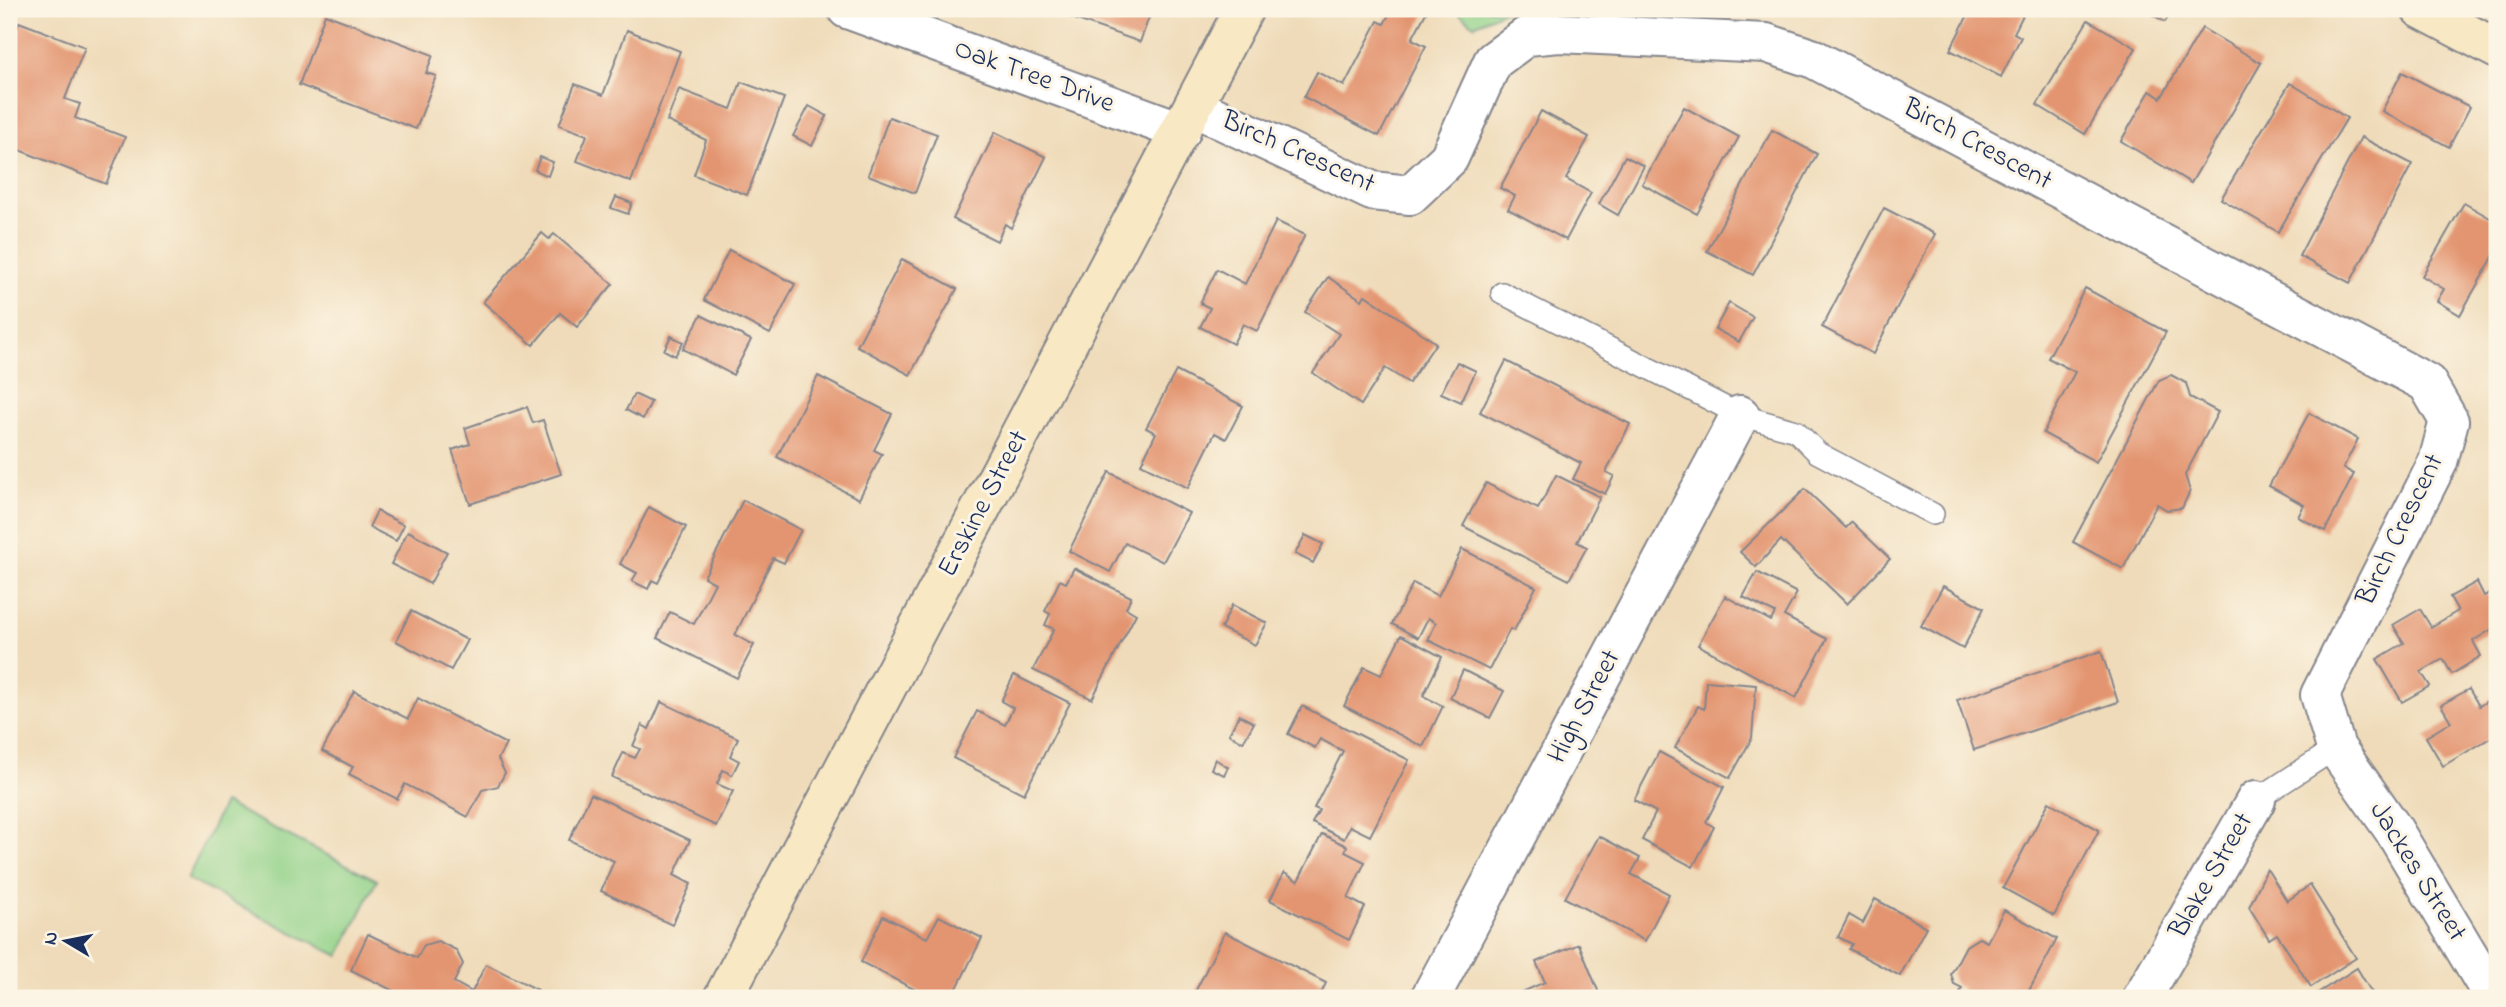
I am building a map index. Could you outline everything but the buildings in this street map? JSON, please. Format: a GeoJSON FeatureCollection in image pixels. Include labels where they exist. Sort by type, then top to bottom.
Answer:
{"type":"FeatureCollection","features":[{"type":"Feature","properties":{"kind":"street","name":"Oak Tree Drive"},"geometry":{"type":"LineString","coordinates":[[847,9],[1188,119]]}},
{"type":"Feature","properties":{"kind":"street","name":"Erskine Street"},"geometry":{"type":"LineString","coordinates":[[723,998],[1244,9]]}},
{"type":"Feature","properties":{"kind":"street"},"geometry":{"type":"LineString","coordinates":[[2421,9],[2497,49]]}},
{"type":"Feature","properties":{"kind":"street","name":"Birch Crescent"},"geometry":{"type":"LineString","coordinates":[[1188,119],[1372,191],[1410,195],[1449,158],[1493,61],[1527,36],[1559,33],[1766,43],[1814,59],[2427,383],[2449,421],[2438,462],[2320,695],[2336,748]]}},
{"type":"Feature","properties":{"kind":"street","name":"High Street"},"geometry":{"type":"LineString","coordinates":[[1430,998],[1740,415]]}},
{"type":"Feature","properties":{"kind":"street","name":"Jackes Street"},"geometry":{"type":"LineString","coordinates":[[2336,748],[2393,829],[2494,998]]}},
{"type":"Feature","properties":{"kind":"street","name":"Blake Street"},"geometry":{"type":"LineString","coordinates":[[2142,998],[2256,800]]}},
{"type":"Feature","properties":{"kind":"lane"},"geometry":{"type":"LineString","coordinates":[[1502,293],[1740,415],[1796,431],[1818,453],[1933,514]]}},
{"type":"Feature","properties":{"kind":"lane","name":"Blake Street"},"geometry":{"type":"LineString","coordinates":[[2256,800],[2336,748]]}},
{"type":"Feature","properties":{"kind":"green space"},"geometry":{"type":"Polygon","coordinates":[[[1454,9],[1508,9],[1474,25],[1454,9]]]}},
{"type":"Feature","properties":{"kind":"green space"},"geometry":{"type":"Polygon","coordinates":[[[224,803],[377,880],[339,956],[187,879],[224,803]]]}}]}
